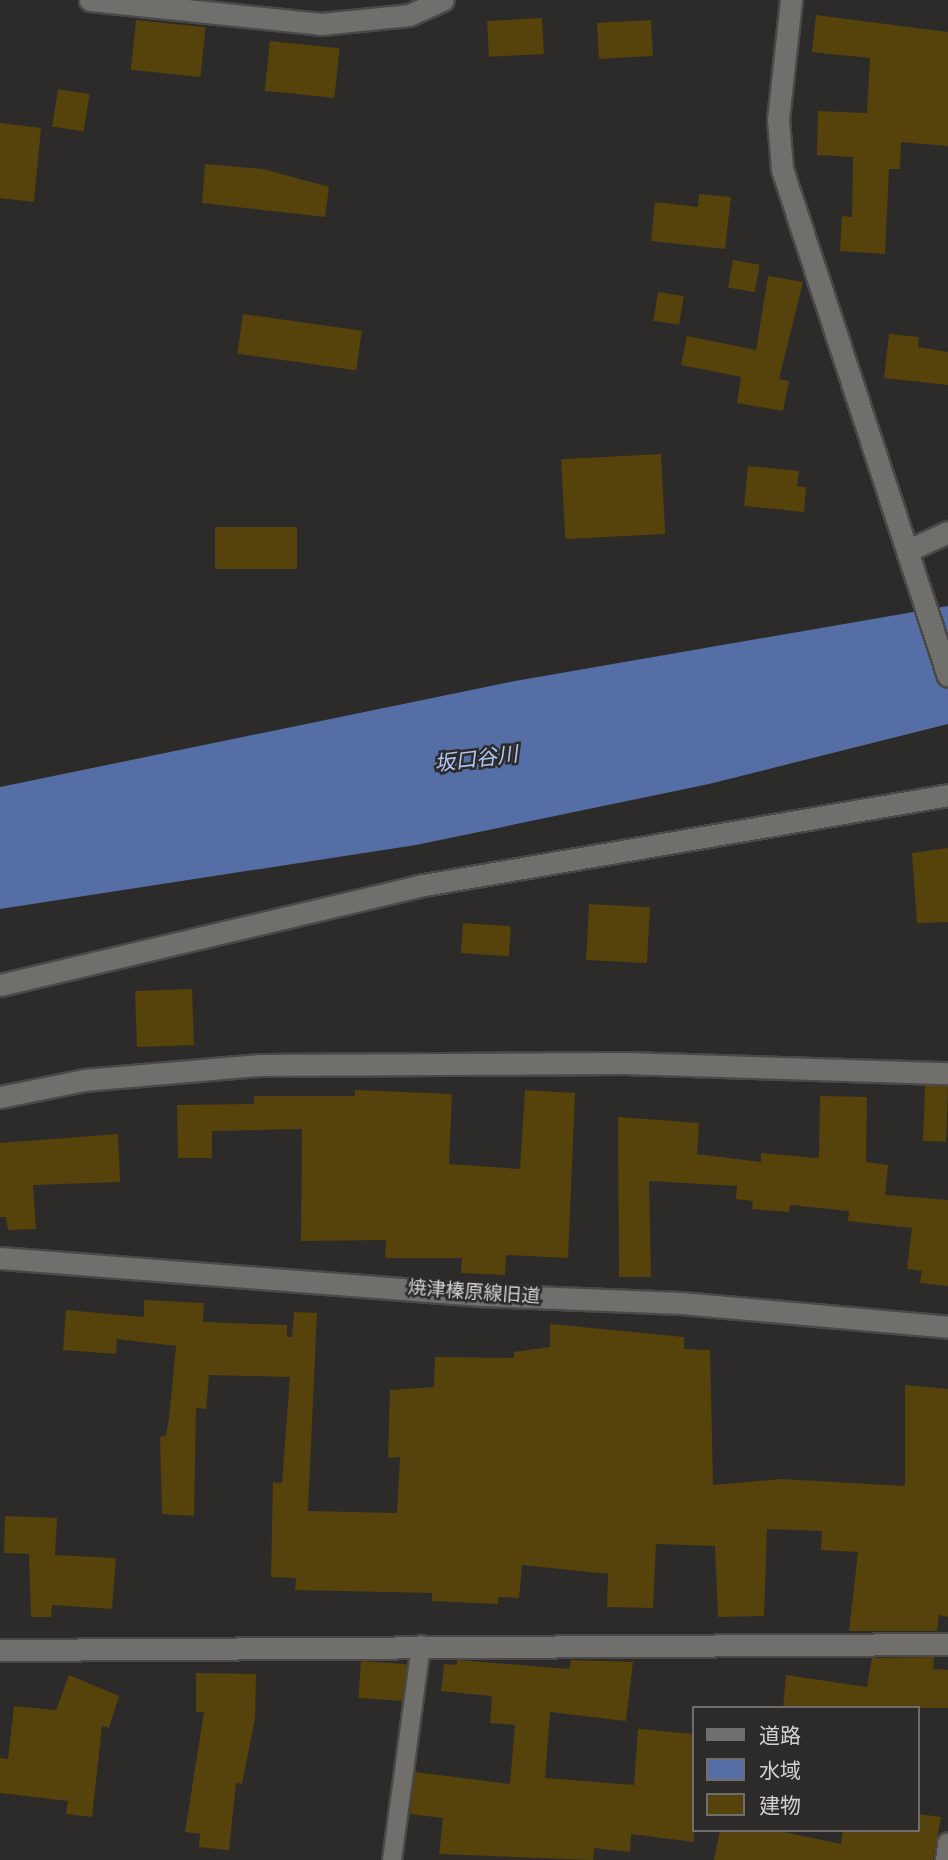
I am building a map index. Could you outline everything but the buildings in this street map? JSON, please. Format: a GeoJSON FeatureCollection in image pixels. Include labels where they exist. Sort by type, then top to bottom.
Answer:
{"type":"FeatureCollection","features":[{"type":"Feature","properties":{"kind":"street"},"geometry":{"type":"LineString","coordinates":[[90,0],[321,24],[409,15],[443,0]]}},
{"type":"Feature","properties":{"kind":"street"},"geometry":{"type":"LineString","coordinates":[[791,0],[778,119],[782,169],[948,676]]}},
{"type":"Feature","properties":{"kind":"street"},"geometry":{"type":"LineString","coordinates":[[911,558],[948,532]]}},
{"type":"Feature","properties":{"kind":"street"},"geometry":{"type":"LineString","coordinates":[[0,985],[418,886],[948,795]]}},
{"type":"Feature","properties":{"kind":"street"},"geometry":{"type":"LineString","coordinates":[[0,1097],[85,1080],[260,1065],[625,1063],[948,1073]]}},
{"type":"Feature","properties":{"kind":"street","name":"焼津榛原線旧道"},"geometry":{"type":"LineString","coordinates":[[0,1258],[483,1295],[681,1303],[948,1327]]}},
{"type":"Feature","properties":{"kind":"street"},"geometry":{"type":"LineString","coordinates":[[0,1650],[421,1645],[948,1644]]}},
{"type":"Feature","properties":{"kind":"street"},"geometry":{"type":"LineString","coordinates":[[946,1860],[948,1843]]}},
{"type":"Feature","properties":{"kind":"lane"},"geometry":{"type":"LineString","coordinates":[[391,1860],[421,1645]]}},
{"type":"Feature","properties":{"kind":"water","name":"坂口谷川"},"geometry":{"type":"Polygon","coordinates":[[[948,606],[948,724],[709,784],[416,845],[0,909],[0,787],[515,681],[948,606]]]}}]}
